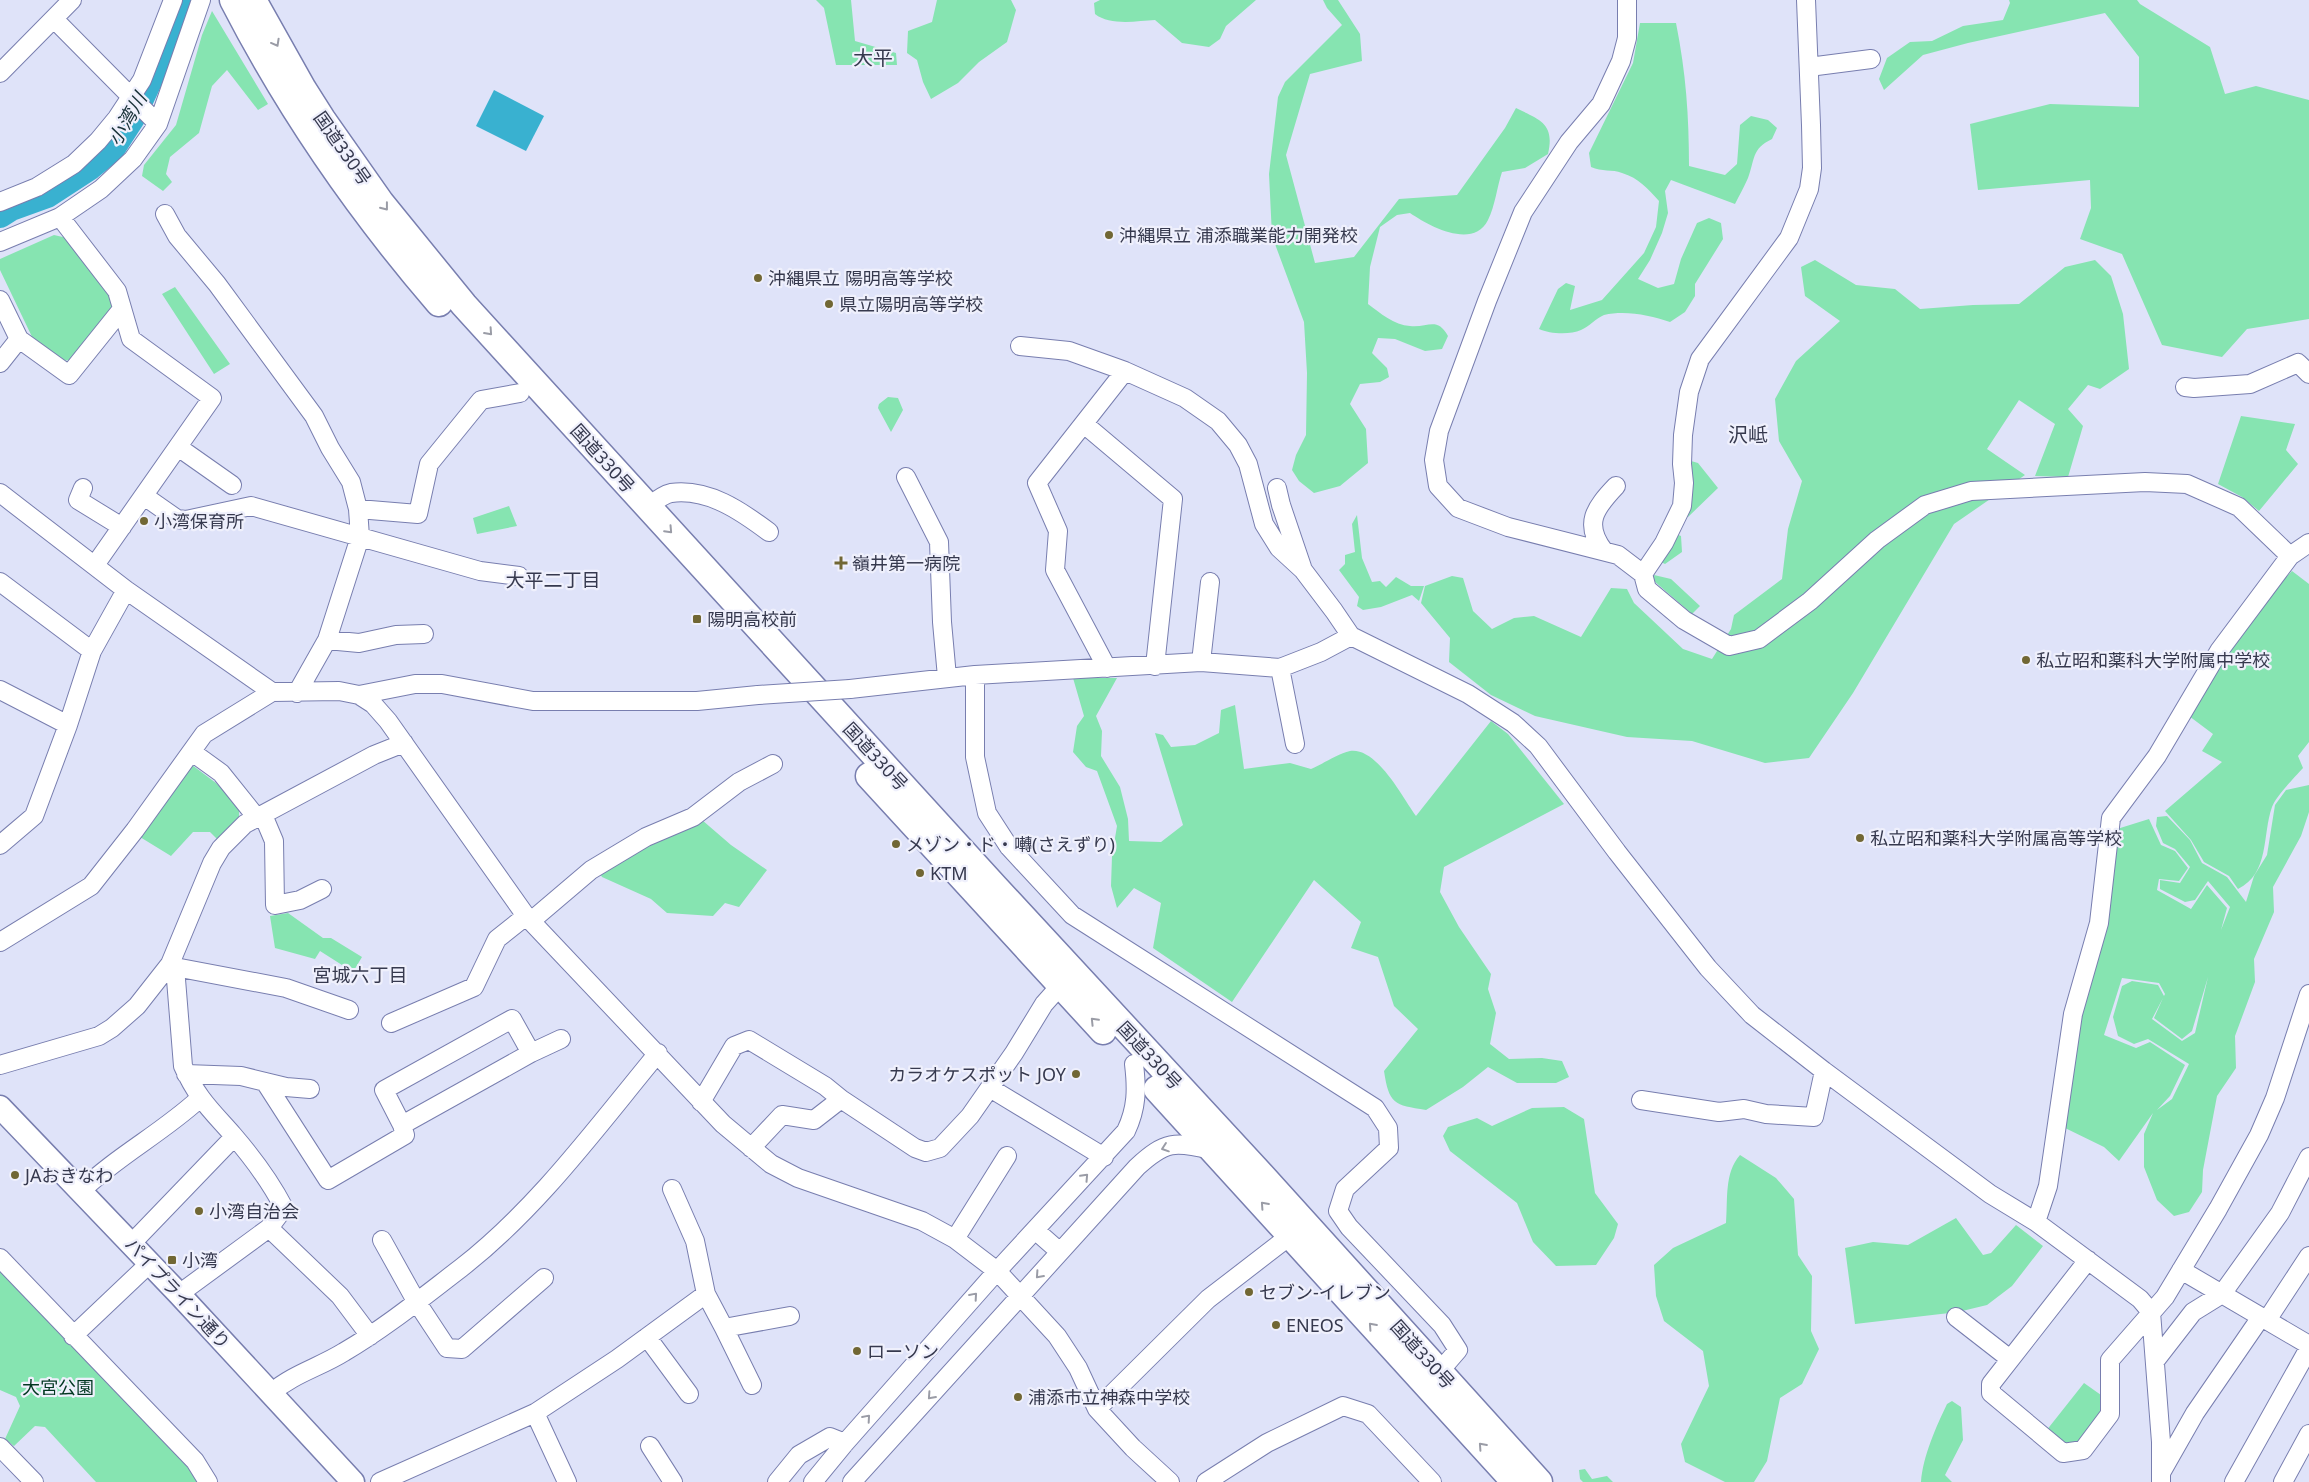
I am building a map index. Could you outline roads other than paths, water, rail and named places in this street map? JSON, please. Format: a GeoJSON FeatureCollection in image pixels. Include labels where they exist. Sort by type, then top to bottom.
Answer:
{"type":"FeatureCollection","features":[{"type":"Feature","properties":{"kind":"highway","name":"国道330号"},"geometry":{"type":"LineString","coordinates":[[233,0],[269,69],[314,142],[368,217],[408,266],[520,394],[1060,986],[1291,1235],[1514,1482]]}},
{"type":"Feature","properties":{"kind":"highway","name":"国道330号"},"geometry":{"type":"LineString","coordinates":[[253,0],[303,89],[382,203],[464,306],[1261,1174],[1540,1482]]}},
{"type":"Feature","properties":{"kind":"main road","name":"パイプライン通り"},"geometry":{"type":"LineString","coordinates":[[0,1106],[150,1263],[353,1482]]}},
{"type":"Feature","properties":{"kind":"street"},"geometry":{"type":"LineString","coordinates":[[0,73],[72,0]]}},
{"type":"Feature","properties":{"kind":"street"},"geometry":{"type":"LineString","coordinates":[[0,202],[37,187],[74,164],[98,142],[132,98],[142,80],[173,0]]}},
{"type":"Feature","properties":{"kind":"street"},"geometry":{"type":"LineString","coordinates":[[0,242],[60,217],[101,190],[133,159],[158,124],[201,0]]}},
{"type":"Feature","properties":{"kind":"street"},"geometry":{"type":"LineString","coordinates":[[1628,0],[1627,38],[1621,61],[1600,104],[1569,142],[1523,212],[1450,397],[1439,432],[1434,460],[1438,486],[1458,508],[1508,527],[1618,555],[1643,574],[1647,589],[1684,620],[1729,646],[1759,639],[1810,601],[1876,540],[1925,505],[1971,491],[2145,482],[2187,484],[2239,506],[2290,556]]}},
{"type":"Feature","properties":{"kind":"street"},"geometry":{"type":"LineString","coordinates":[[1643,574],[1664,544],[1682,506],[1684,483],[1682,464],[1683,435],[1689,392],[1700,359],[1789,238],[1809,189],[1812,168],[1806,0]]}},
{"type":"Feature","properties":{"kind":"street"},"geometry":{"type":"LineString","coordinates":[[54,20],[158,124]]}},
{"type":"Feature","properties":{"kind":"street"},"geometry":{"type":"LineString","coordinates":[[1809,67],[1871,59]]}},
{"type":"Feature","properties":{"kind":"street"},"geometry":{"type":"LineString","coordinates":[[165,214],[176,236],[217,284],[314,416],[330,448],[351,482],[358,509],[360,537],[327,640],[298,693]]}},
{"type":"Feature","properties":{"kind":"street"},"geometry":{"type":"LineString","coordinates":[[60,217],[117,291],[131,338],[212,398],[95,565]]}},
{"type":"Feature","properties":{"kind":"street"},"geometry":{"type":"LineString","coordinates":[[0,300],[20,339],[69,374],[122,309]]}},
{"type":"Feature","properties":{"kind":"street"},"geometry":{"type":"LineString","coordinates":[[0,363],[20,339]]}},
{"type":"Feature","properties":{"kind":"street"},"geometry":{"type":"LineString","coordinates":[[1020,346],[1069,351],[1125,371],[1185,398],[1218,421],[1238,445],[1248,464],[1264,524],[1279,548],[1303,570],[1351,636],[1468,694],[1513,723],[1538,746],[1617,852],[1708,968],[1752,1015],[1990,1194],[2036,1222],[2140,1300],[2151,1312],[2161,1442],[2161,1478]]}},
{"type":"Feature","properties":{"kind":"street"},"geometry":{"type":"LineString","coordinates":[[2185,387],[2250,384],[2298,363],[2309,374]]}},
{"type":"Feature","properties":{"kind":"street"},"geometry":{"type":"LineString","coordinates":[[1107,668],[1055,570],[1058,530],[1037,483],[1125,371]]}},
{"type":"Feature","properties":{"kind":"street"},"geometry":{"type":"LineString","coordinates":[[358,509],[418,514],[429,464],[481,400],[520,394]]}},
{"type":"Feature","properties":{"kind":"street"},"geometry":{"type":"LineString","coordinates":[[1084,424],[1173,499],[1155,666]]}},
{"type":"Feature","properties":{"kind":"street"},"geometry":{"type":"LineString","coordinates":[[178,447],[232,484]]}},
{"type":"Feature","properties":{"kind":"street"},"geometry":{"type":"LineString","coordinates":[[906,477],[939,542],[942,622],[947,677]]}},
{"type":"Feature","properties":{"kind":"street"},"geometry":{"type":"LineString","coordinates":[[1604,551],[1595,539],[1591,524],[1597,509],[1616,486]]}},
{"type":"Feature","properties":{"kind":"street"},"geometry":{"type":"LineString","coordinates":[[83,488],[78,500],[122,527]]}},
{"type":"Feature","properties":{"kind":"street"},"geometry":{"type":"LineString","coordinates":[[1278,488],[1281,505],[1303,570]]}},
{"type":"Feature","properties":{"kind":"street"},"geometry":{"type":"LineString","coordinates":[[0,493],[126,590],[272,692],[339,692],[359,695],[415,684],[442,684],[533,702],[697,701],[850,689],[947,677],[1201,662],[1280,668],[1321,652],[1351,636]]}},
{"type":"Feature","properties":{"kind":"street"},"geometry":{"type":"LineString","coordinates":[[648,507],[670,494],[703,494],[746,514],[769,532]]}},
{"type":"Feature","properties":{"kind":"street"},"geometry":{"type":"LineString","coordinates":[[144,496],[177,519],[186,520],[251,506],[480,571],[519,576]]}},
{"type":"Feature","properties":{"kind":"street"},"geometry":{"type":"LineString","coordinates":[[2036,1222],[2048,1186],[2072,1014],[2099,923],[2111,818],[2157,756],[2219,651],[2290,556],[2309,543]]}},
{"type":"Feature","properties":{"kind":"street"},"geometry":{"type":"LineString","coordinates":[[0,582],[92,651]]}},
{"type":"Feature","properties":{"kind":"street"},"geometry":{"type":"LineString","coordinates":[[1201,662],[1210,582]]}},
{"type":"Feature","properties":{"kind":"street"},"geometry":{"type":"LineString","coordinates":[[0,845],[34,816],[68,725],[92,651],[126,590]]}},
{"type":"Feature","properties":{"kind":"street"},"geometry":{"type":"LineString","coordinates":[[327,640],[359,643],[396,635],[424,634]]}},
{"type":"Feature","properties":{"kind":"street"},"geometry":{"type":"LineString","coordinates":[[1280,668],[1295,744]]}},
{"type":"Feature","properties":{"kind":"street"},"geometry":{"type":"LineString","coordinates":[[975,675],[975,757],[987,813],[1016,854],[1072,915],[1375,1108],[1388,1128],[1389,1148],[1345,1189],[1338,1211],[1349,1226],[1442,1325],[1458,1350],[1439,1372]]}},
{"type":"Feature","properties":{"kind":"street"},"geometry":{"type":"LineString","coordinates":[[0,690],[68,725]]}},
{"type":"Feature","properties":{"kind":"street"},"geometry":{"type":"LineString","coordinates":[[0,942],[91,886],[135,830],[204,734],[272,692]]}},
{"type":"Feature","properties":{"kind":"street"},"geometry":{"type":"LineString","coordinates":[[359,695],[373,704],[404,743],[528,918],[658,1053],[701,1102],[771,1164],[798,1178],[922,1222],[955,1239],[997,1271],[1057,1336],[1078,1368],[1097,1409],[1133,1448],[1170,1482]]}},
{"type":"Feature","properties":{"kind":"street"},"geometry":{"type":"LineString","coordinates":[[0,1065],[99,1036],[112,1028],[137,1006],[173,965],[212,863],[221,848],[245,824],[374,755],[404,743]]}},
{"type":"Feature","properties":{"kind":"street"},"geometry":{"type":"LineString","coordinates":[[192,752],[221,774],[260,816],[274,841],[275,905],[300,900],[322,889]]}},
{"type":"Feature","properties":{"kind":"street"},"geometry":{"type":"LineString","coordinates":[[391,1023],[474,987],[497,939],[591,870],[646,837],[693,817],[739,782],[773,764]]}},
{"type":"Feature","properties":{"kind":"street"},"geometry":{"type":"LineString","coordinates":[[173,965],[286,988],[349,1010]]}},
{"type":"Feature","properties":{"kind":"street"},"geometry":{"type":"LineString","coordinates":[[173,965],[183,1066],[186,1074],[199,1099],[234,1136],[284,1208],[269,1228],[179,1294]]}},
{"type":"Feature","properties":{"kind":"street"},"geometry":{"type":"LineString","coordinates":[[701,1102],[734,1046],[749,1040],[825,1086],[841,1099],[915,1148],[926,1152],[940,1148],[970,1116],[1014,1053],[1044,1004],[1060,986]]}},
{"type":"Feature","properties":{"kind":"street"},"geometry":{"type":"LineString","coordinates":[[2088,1260],[1991,1384],[1992,1393],[2063,1453],[2083,1450],[2110,1414],[2110,1360],[2165,1297],[2259,1135],[2275,1098],[2309,994]]}},
{"type":"Feature","properties":{"kind":"street"},"geometry":{"type":"LineString","coordinates":[[265,1082],[328,1180],[405,1135],[402,1124],[384,1090],[512,1019],[531,1054]]}},
{"type":"Feature","properties":{"kind":"street"},"geometry":{"type":"LineString","coordinates":[[402,1124],[561,1039]]}},
{"type":"Feature","properties":{"kind":"street"},"geometry":{"type":"LineString","coordinates":[[272,1393],[284,1381],[341,1354],[370,1336],[462,1266],[517,1220],[658,1053]]}},
{"type":"Feature","properties":{"kind":"street"},"geometry":{"type":"LineString","coordinates":[[813,1482],[845,1443],[997,1271],[1126,1131],[1132,1118],[1137,1090],[1134,1064]]}},
{"type":"Feature","properties":{"kind":"street"},"geometry":{"type":"LineString","coordinates":[[1641,1100],[1719,1112],[1744,1110],[1766,1114],[1814,1117],[1824,1071]]}},
{"type":"Feature","properties":{"kind":"street"},"geometry":{"type":"LineString","coordinates":[[186,1074],[241,1076],[310,1089]]}},
{"type":"Feature","properties":{"kind":"street"},"geometry":{"type":"LineString","coordinates":[[990,1088],[1104,1157]]}},
{"type":"Feature","properties":{"kind":"street"},"geometry":{"type":"LineString","coordinates":[[81,1191],[99,1174],[177,1119],[199,1099]]}},
{"type":"Feature","properties":{"kind":"street"},"geometry":{"type":"LineString","coordinates":[[751,1148],[782,1115],[814,1120],[841,1099]]}},
{"type":"Feature","properties":{"kind":"street"},"geometry":{"type":"LineString","coordinates":[[131,1244],[234,1136]]}},
{"type":"Feature","properties":{"kind":"street"},"geometry":{"type":"LineString","coordinates":[[852,1482],[1137,1167],[1154,1151],[1179,1144],[1212,1150]]}},
{"type":"Feature","properties":{"kind":"street"},"geometry":{"type":"LineString","coordinates":[[955,1239],[1007,1156]]}},
{"type":"Feature","properties":{"kind":"street"},"geometry":{"type":"LineString","coordinates":[[2155,1361],[2193,1312],[2222,1294],[2280,1213],[2309,1156]]}},
{"type":"Feature","properties":{"kind":"street"},"geometry":{"type":"LineString","coordinates":[[672,1189],[695,1241],[706,1294],[752,1385]]}},
{"type":"Feature","properties":{"kind":"street"},"geometry":{"type":"LineString","coordinates":[[269,1228],[340,1296],[370,1336]]}},
{"type":"Feature","properties":{"kind":"street"},"geometry":{"type":"LineString","coordinates":[[1035,1230],[1060,1252]]}},
{"type":"Feature","properties":{"kind":"street"},"geometry":{"type":"LineString","coordinates":[[1097,1409],[1208,1299],[1291,1235]]}},
{"type":"Feature","properties":{"kind":"street"},"geometry":{"type":"LineString","coordinates":[[382,1240],[416,1300],[447,1348],[462,1349],[544,1278]]}},
{"type":"Feature","properties":{"kind":"street"},"geometry":{"type":"LineString","coordinates":[[2161,1478],[2195,1413],[2309,1256]]}},
{"type":"Feature","properties":{"kind":"street"},"geometry":{"type":"LineString","coordinates":[[0,1258],[195,1461],[208,1482]]}},
{"type":"Feature","properties":{"kind":"street"},"geometry":{"type":"LineString","coordinates":[[73,1336],[150,1263]]}},
{"type":"Feature","properties":{"kind":"street"},"geometry":{"type":"LineString","coordinates":[[2181,1270],[2309,1347],[2234,1482]]}},
{"type":"Feature","properties":{"kind":"street"},"geometry":{"type":"LineString","coordinates":[[380,1482],[534,1413],[647,1337],[706,1294]]}},
{"type":"Feature","properties":{"kind":"street"},"geometry":{"type":"LineString","coordinates":[[724,1328],[790,1316]]}},
{"type":"Feature","properties":{"kind":"street"},"geometry":{"type":"LineString","coordinates":[[1956,1317],[2010,1359]]}},
{"type":"Feature","properties":{"kind":"street"},"geometry":{"type":"LineString","coordinates":[[647,1337],[690,1394]]}},
{"type":"Feature","properties":{"kind":"street"},"geometry":{"type":"LineString","coordinates":[[1206,1482],[1267,1444],[1343,1406],[1368,1414],[1432,1482]]}},
{"type":"Feature","properties":{"kind":"street"},"geometry":{"type":"LineString","coordinates":[[534,1413],[567,1482]]}},
{"type":"Feature","properties":{"kind":"street"},"geometry":{"type":"LineString","coordinates":[[2283,1482],[2309,1434]]}},
{"type":"Feature","properties":{"kind":"street"},"geometry":{"type":"LineString","coordinates":[[777,1482],[799,1455],[830,1437],[845,1443]]}},
{"type":"Feature","properties":{"kind":"street"},"geometry":{"type":"LineString","coordinates":[[650,1446],[673,1482]]}},
{"type":"Feature","properties":{"kind":"street"},"geometry":{"type":"LineString","coordinates":[[0,1447],[34,1482]]}},
{"type":"Feature","properties":{"kind":"water"},"geometry":{"type":"Polygon","coordinates":[[[494,90],[544,116],[526,151],[476,126],[494,90]]]}},
{"type":"Feature","properties":{"kind":"waterway","name":"小湾川"},"geometry":{"type":"LineString","coordinates":[[0,215],[11,208],[47,195],[90,167],[112,149],[132,118],[187,0]]}},
{"type":"Feature","properties":{"kind":"place","name":"沖縄県立 浦添職業能力開発校"},"geometry":{"type":"Point","coordinates":[1109,235]}},
{"type":"Feature","properties":{"kind":"place","name":"沖縄県立 陽明高等学校"},"geometry":{"type":"Point","coordinates":[758,278]}},
{"type":"Feature","properties":{"kind":"place","name":"県立陽明高等学校"},"geometry":{"type":"Point","coordinates":[829,304]}},
{"type":"Feature","properties":{"kind":"place","name":"小湾保育所"},"geometry":{"type":"Point","coordinates":[144,521]}},
{"type":"Feature","properties":{"kind":"place","name":"嶺井第一病院"},"geometry":{"type":"Point","coordinates":[841,563]}},
{"type":"Feature","properties":{"kind":"place","name":"陽明高校前"},"geometry":{"type":"Point","coordinates":[697,619]}},
{"type":"Feature","properties":{"kind":"place","name":"私立昭和薬科大学附属中学校"},"geometry":{"type":"Point","coordinates":[2026,660]}},
{"type":"Feature","properties":{"kind":"place","name":"私立昭和薬科大学附属高等学校"},"geometry":{"type":"Point","coordinates":[1860,838]}},
{"type":"Feature","properties":{"kind":"place","name":"メゾン・ド・囀(さえずり)"},"geometry":{"type":"Point","coordinates":[896,844]}},
{"type":"Feature","properties":{"kind":"place","name":"KTM"},"geometry":{"type":"Point","coordinates":[920,873]}},
{"type":"Feature","properties":{"kind":"place","name":"カラオケスポット JOY"},"geometry":{"type":"Point","coordinates":[1076,1074]}},
{"type":"Feature","properties":{"kind":"place","name":"JAおきなわ"},"geometry":{"type":"Point","coordinates":[15,1175]}},
{"type":"Feature","properties":{"kind":"place","name":"小湾自治会"},"geometry":{"type":"Point","coordinates":[199,1211]}},
{"type":"Feature","properties":{"kind":"place","name":"小湾"},"geometry":{"type":"Point","coordinates":[172,1260]}},
{"type":"Feature","properties":{"kind":"place","name":"セブン-イレブン"},"geometry":{"type":"Point","coordinates":[1249,1292]}},
{"type":"Feature","properties":{"kind":"place","name":"ENEOS"},"geometry":{"type":"Point","coordinates":[1276,1325]}},
{"type":"Feature","properties":{"kind":"place","name":"ローソン"},"geometry":{"type":"Point","coordinates":[857,1351]}},
{"type":"Feature","properties":{"kind":"place","name":"浦添市立神森中学校"},"geometry":{"type":"Point","coordinates":[1018,1397]}},
{"type":"Feature","properties":{"kind":"district","name":"大平"},"geometry":{"type":"Point","coordinates":[873,57]}},
{"type":"Feature","properties":{"kind":"district","name":"沢岻"},"geometry":{"type":"Point","coordinates":[1748,434]}},
{"type":"Feature","properties":{"kind":"district","name":"大平二丁目"},"geometry":{"type":"Point","coordinates":[553,580]}},
{"type":"Feature","properties":{"kind":"district","name":"宮城六丁目"},"geometry":{"type":"Point","coordinates":[360,975]}},
{"type":"Feature","properties":{"kind":"park label","name":"大宮公園"},"geometry":{"type":"Point","coordinates":[58,1387]}}]}
